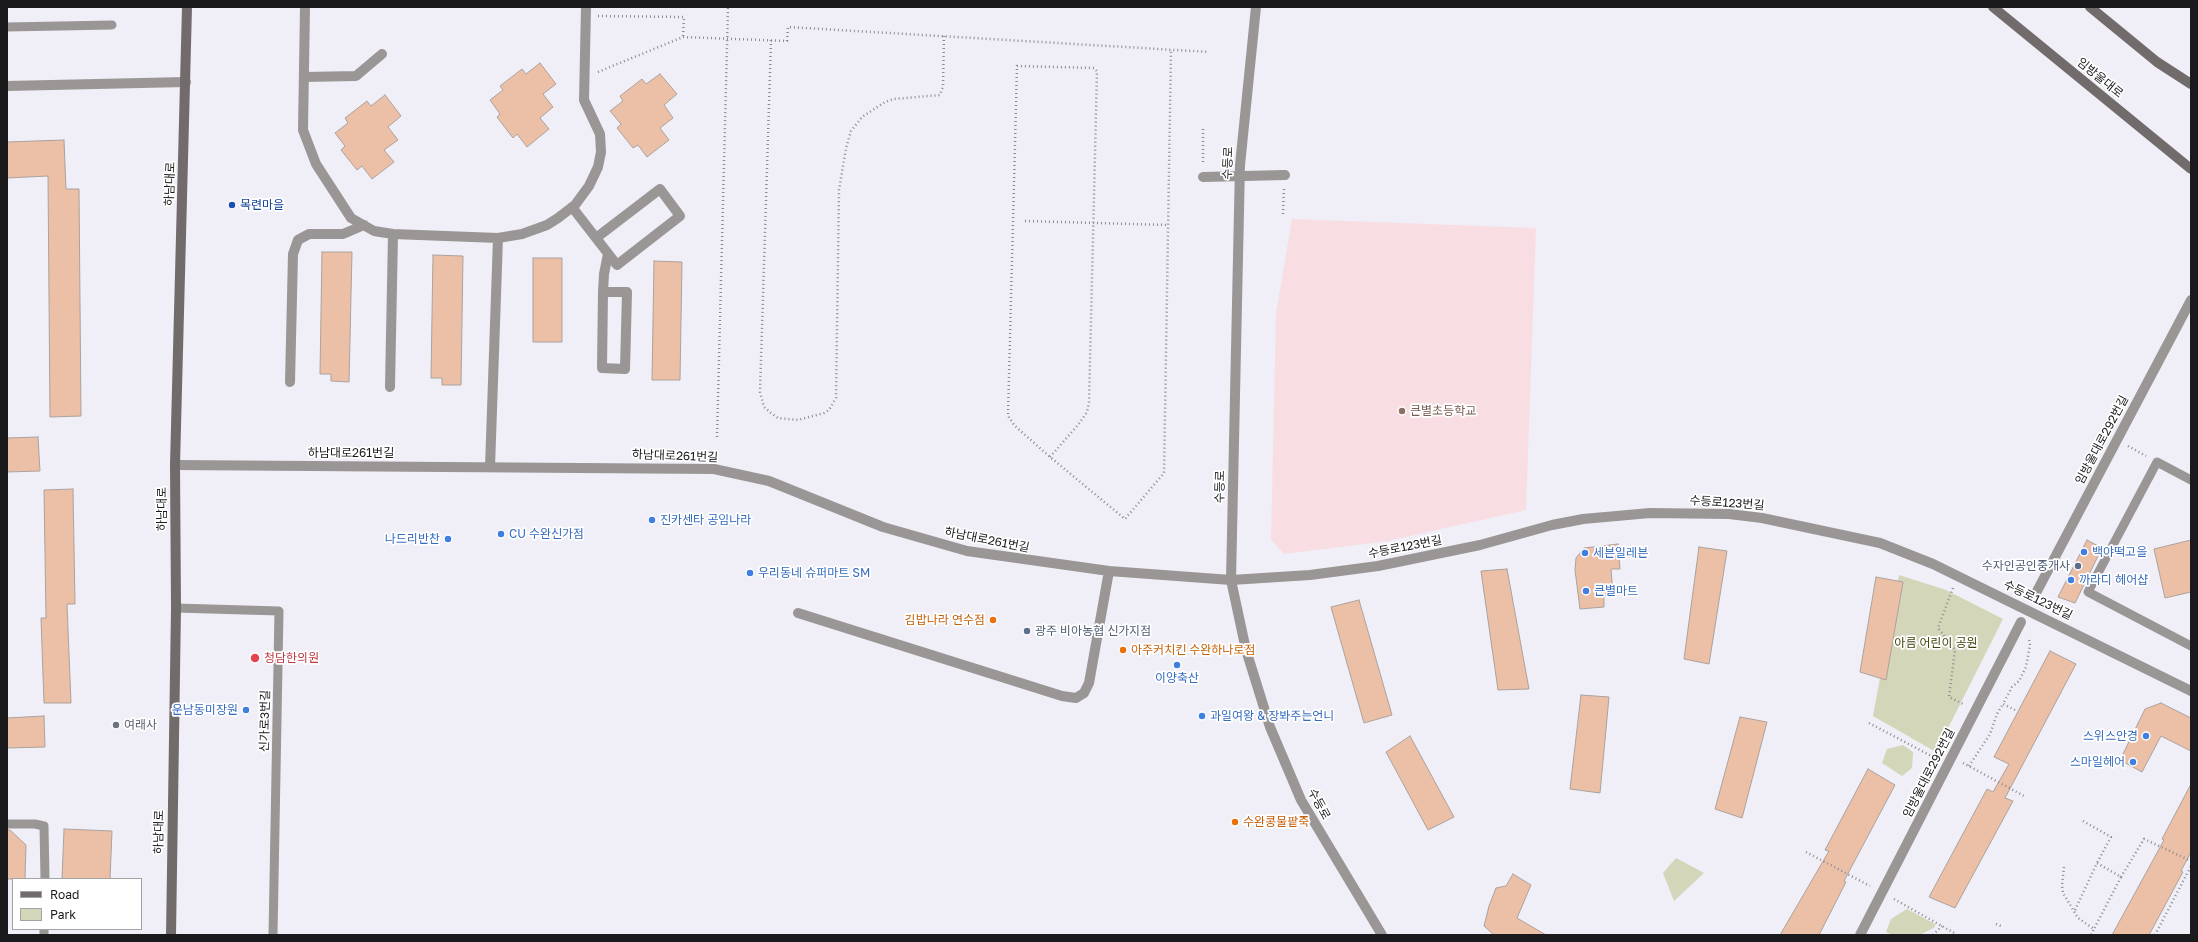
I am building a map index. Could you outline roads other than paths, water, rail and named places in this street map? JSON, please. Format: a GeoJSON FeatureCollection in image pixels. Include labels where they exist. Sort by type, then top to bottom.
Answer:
{"type":"FeatureCollection","features":[{"type":"Feature","properties":{"kind":"main road","name":"하남대로"},"geometry":{"type":"LineString","coordinates":[[171,935],[176,608],[175,465],[187,7]]}},
{"type":"Feature","properties":{"kind":"main road","name":"임방울대로"},"geometry":{"type":"LineString","coordinates":[[1992,7],[2191,169]]}},
{"type":"Feature","properties":{"kind":"main road"},"geometry":{"type":"LineString","coordinates":[[2090,7],[2157,62],[2191,84]]}},
{"type":"Feature","properties":{"kind":"street"},"geometry":{"type":"LineString","coordinates":[[305,7],[303,130],[316,164],[351,218],[374,231],[393,234],[498,238],[522,234],[547,225],[572,207],[589,186],[598,167],[601,152],[600,134],[584,100],[586,12]]}},
{"type":"Feature","properties":{"kind":"street","name":"수등로"},"geometry":{"type":"LineString","coordinates":[[1256,7],[1240,165],[1231,580],[1246,650],[1270,726],[1300,800],[1382,935]]}},
{"type":"Feature","properties":{"kind":"street"},"geometry":{"type":"LineString","coordinates":[[304,77],[356,76],[382,54]]}},
{"type":"Feature","properties":{"kind":"street"},"geometry":{"type":"LineString","coordinates":[[7,86],[186,82]]}},
{"type":"Feature","properties":{"kind":"street"},"geometry":{"type":"LineString","coordinates":[[1203,177],[1285,175]]}},
{"type":"Feature","properties":{"kind":"street"},"geometry":{"type":"LineString","coordinates":[[572,207],[608,254],[617,265],[680,216],[660,189],[596,238]]}},
{"type":"Feature","properties":{"kind":"street"},"geometry":{"type":"LineString","coordinates":[[290,382],[293,254],[298,240],[309,234],[343,234],[364,225]]}},
{"type":"Feature","properties":{"kind":"street"},"geometry":{"type":"LineString","coordinates":[[390,387],[393,234]]}},
{"type":"Feature","properties":{"kind":"street"},"geometry":{"type":"LineString","coordinates":[[490,467],[498,238]]}},
{"type":"Feature","properties":{"kind":"street"},"geometry":{"type":"LineString","coordinates":[[603,292],[627,292],[625,369],[602,368],[603,292],[604,274],[608,254]]}},
{"type":"Feature","properties":{"kind":"street","name":"임방울대로292번길"},"geometry":{"type":"LineString","coordinates":[[2036,593],[2191,300]]}},
{"type":"Feature","properties":{"kind":"street","name":"하남대로261번길"},"geometry":{"type":"LineString","coordinates":[[175,465],[714,469],[769,481],[855,517],[938,544],[1004,558],[1109,571],[1231,580]]}},
{"type":"Feature","properties":{"kind":"street","name":"수등로123번길"},"geometry":{"type":"LineString","coordinates":[[1231,580],[1310,575],[1378,566],[1480,545],[1552,525],[1583,519],[1650,513],[1701,513],[1755,517],[1866,540],[1933,564],[2191,691]]}},
{"type":"Feature","properties":{"kind":"street"},"geometry":{"type":"LineString","coordinates":[[798,612],[1062,696],[1076,698],[1084,693],[1089,683],[1109,571]]}},
{"type":"Feature","properties":{"kind":"street","name":"임방울대로292번길"},"geometry":{"type":"LineString","coordinates":[[1860,935],[2021,622]]}},
{"type":"Feature","properties":{"kind":"lane"},"geometry":{"type":"LineString","coordinates":[[7,27],[112,25]]}},
{"type":"Feature","properties":{"kind":"lane"},"geometry":{"type":"LineString","coordinates":[[2191,480],[2157,462],[2088,592],[2191,646]]}},
{"type":"Feature","properties":{"kind":"lane","name":"신가로3번길"},"geometry":{"type":"LineString","coordinates":[[176,608],[279,611],[273,935]]}},
{"type":"Feature","properties":{"kind":"lane"},"geometry":{"type":"LineString","coordinates":[[7,824],[34,824],[44,826],[45,878]]}},
{"type":"Feature","properties":{"kind":"place","name":"목련마을"},"geometry":{"type":"Point","coordinates":[232,205]}},
{"type":"Feature","properties":{"kind":"place","name":"큰별초등학교"},"geometry":{"type":"Point","coordinates":[1402,411]}},
{"type":"Feature","properties":{"kind":"place","name":"진카센타 공임나라"},"geometry":{"type":"Point","coordinates":[652,520]}},
{"type":"Feature","properties":{"kind":"place","name":"CU 수완신가점"},"geometry":{"type":"Point","coordinates":[501,534]}},
{"type":"Feature","properties":{"kind":"place","name":"나드리반찬"},"geometry":{"type":"Point","coordinates":[448,539]}},
{"type":"Feature","properties":{"kind":"place","name":"백야떡고을"},"geometry":{"type":"Point","coordinates":[2084,552]}},
{"type":"Feature","properties":{"kind":"place","name":"세븐일레븐"},"geometry":{"type":"Point","coordinates":[1585,553]}},
{"type":"Feature","properties":{"kind":"place","name":"수자인공인중개사"},"geometry":{"type":"Point","coordinates":[2078,566]}},
{"type":"Feature","properties":{"kind":"place","name":"우리동네 슈퍼마트 SM"},"geometry":{"type":"Point","coordinates":[750,573]}},
{"type":"Feature","properties":{"kind":"place","name":"까라디 헤어샵"},"geometry":{"type":"Point","coordinates":[2071,580]}},
{"type":"Feature","properties":{"kind":"place","name":"큰별마트"},"geometry":{"type":"Point","coordinates":[1586,591]}},
{"type":"Feature","properties":{"kind":"place","name":"김밥나라 연수점"},"geometry":{"type":"Point","coordinates":[993,620]}},
{"type":"Feature","properties":{"kind":"place","name":"광주 비아농협 신가지점"},"geometry":{"type":"Point","coordinates":[1027,631]}},
{"type":"Feature","properties":{"kind":"place","name":"아주커치킨 수완하나로점"},"geometry":{"type":"Point","coordinates":[1123,650]}},
{"type":"Feature","properties":{"kind":"place","name":"청담한의원"},"geometry":{"type":"Point","coordinates":[255,658]}},
{"type":"Feature","properties":{"kind":"place","name":"이양축산"},"geometry":{"type":"Point","coordinates":[1177,665]}},
{"type":"Feature","properties":{"kind":"place","name":"운남동미장원"},"geometry":{"type":"Point","coordinates":[246,710]}},
{"type":"Feature","properties":{"kind":"place","name":"과일여왕 & 장봐주는언니"},"geometry":{"type":"Point","coordinates":[1202,716]}},
{"type":"Feature","properties":{"kind":"place","name":"여래사"},"geometry":{"type":"Point","coordinates":[116,725]}},
{"type":"Feature","properties":{"kind":"place","name":"스위스안경"},"geometry":{"type":"Point","coordinates":[2146,736]}},
{"type":"Feature","properties":{"kind":"place","name":"스마일헤어"},"geometry":{"type":"Point","coordinates":[2133,762]}},
{"type":"Feature","properties":{"kind":"place","name":"수완콩물팥죽"},"geometry":{"type":"Point","coordinates":[1235,822]}},
{"type":"Feature","properties":{"kind":"park label","name":"아름 어린이 공원"},"geometry":{"type":"Point","coordinates":[1936,643]}}]}
